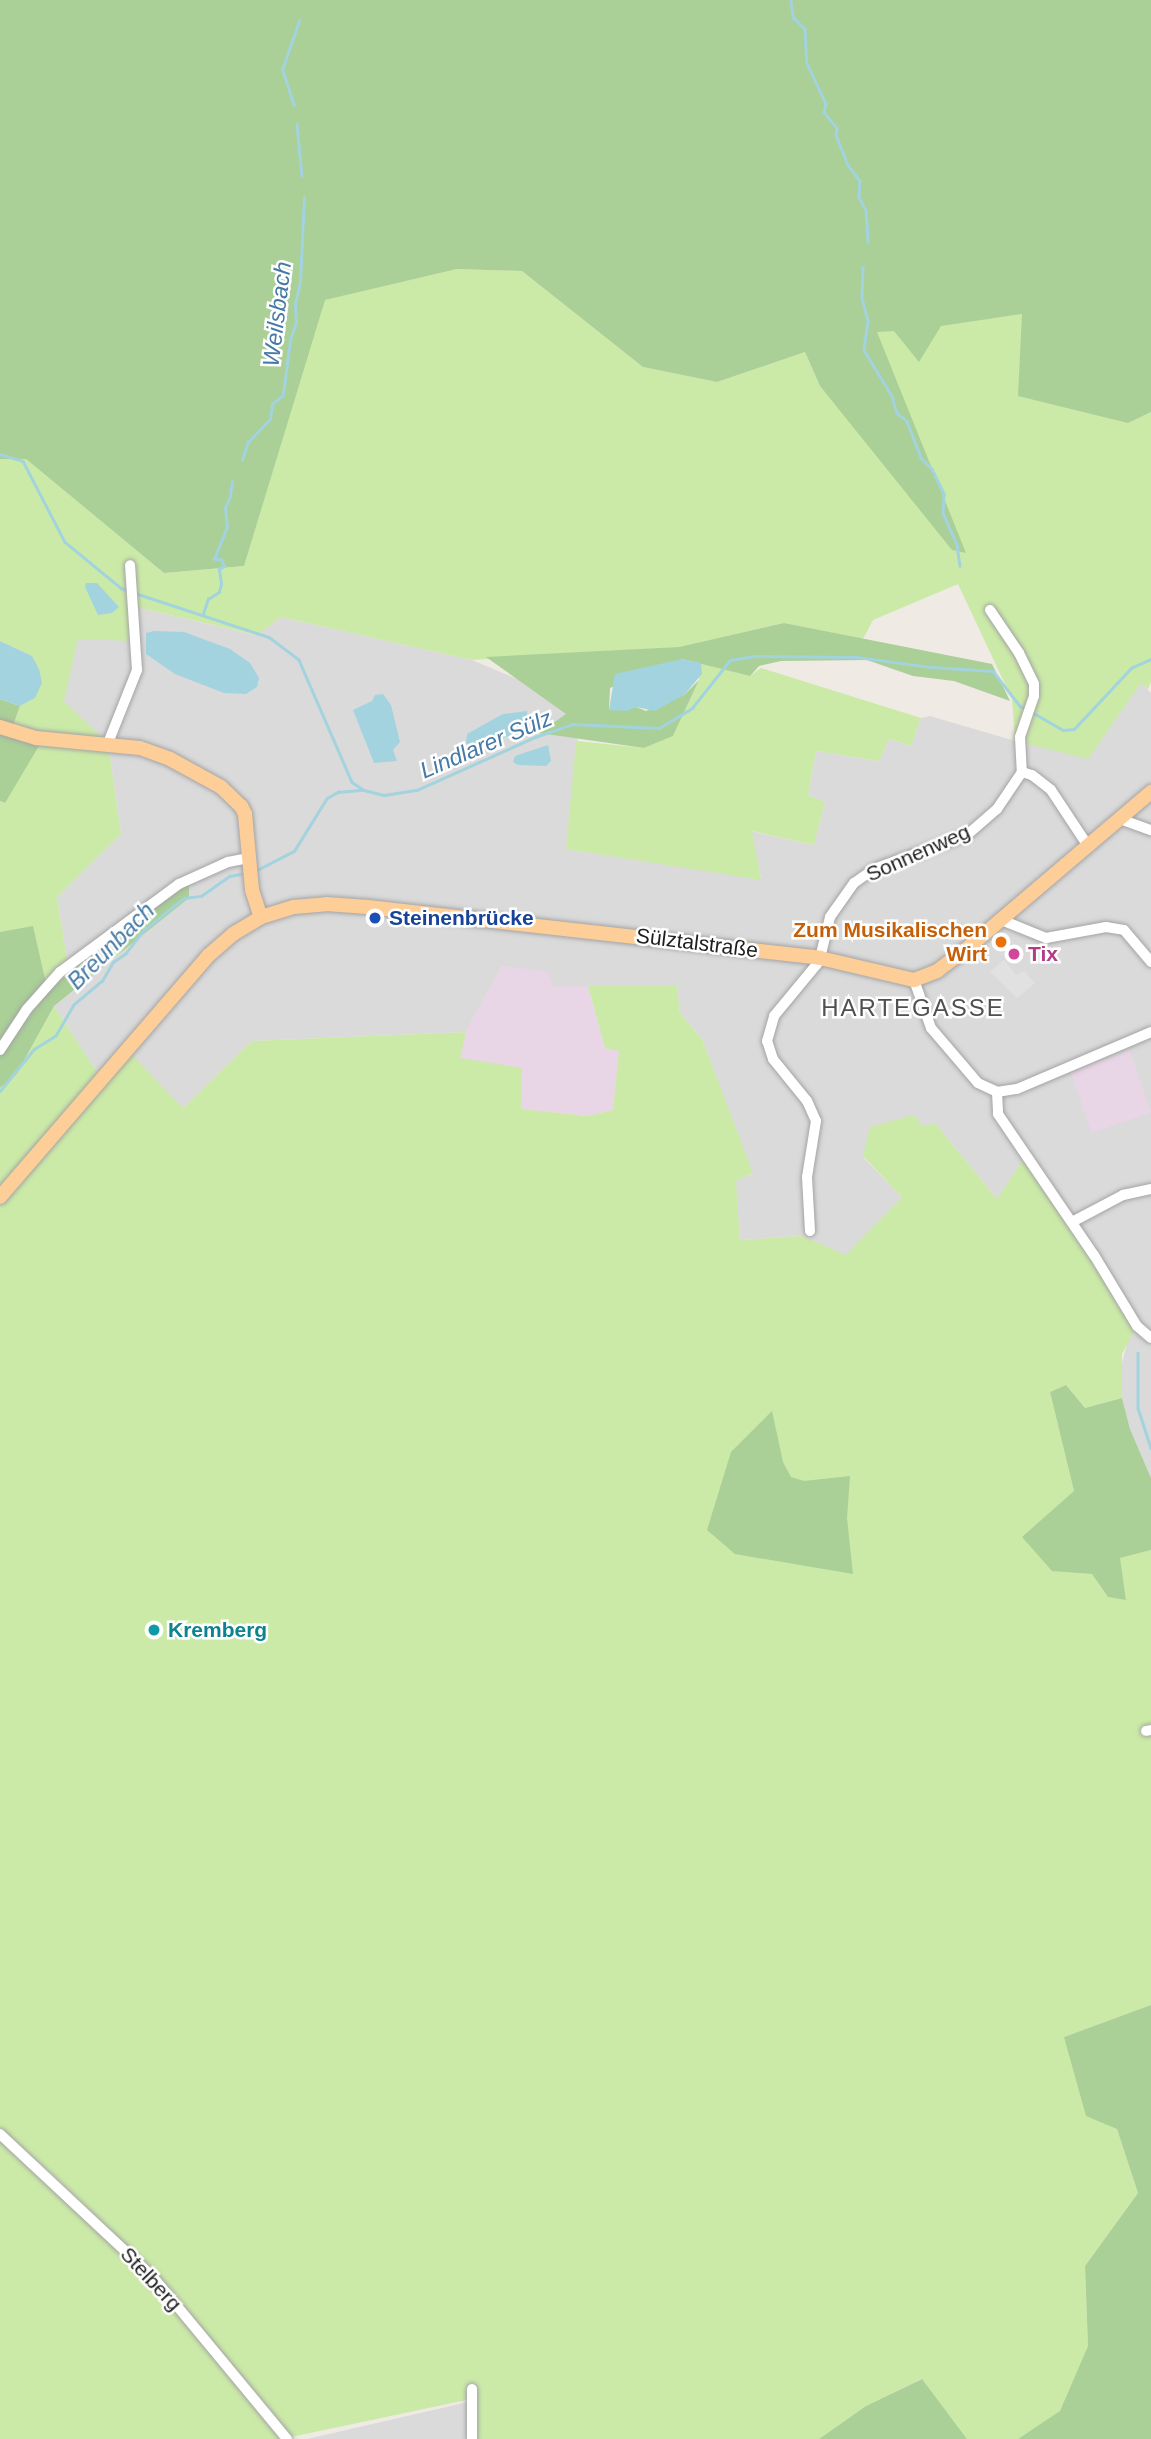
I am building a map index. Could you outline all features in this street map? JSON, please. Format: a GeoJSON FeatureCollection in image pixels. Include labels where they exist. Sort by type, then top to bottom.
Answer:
{"type":"FeatureCollection","features":[{"type":"Feature","properties":{"kind":"main road"},"geometry":{"type":"LineString","coordinates":[[0,727],[36,738],[140,748],[170,759],[221,787],[241,806],[245,814],[249,868],[261,917],[233,934],[209,955],[0,1196]]}},
{"type":"Feature","properties":{"kind":"main road"},"geometry":{"type":"LineString","coordinates":[[914,980],[937,971],[1151,792]]}},
{"type":"Feature","properties":{"kind":"main road","name":"Sülztalstraße"},"geometry":{"type":"LineString","coordinates":[[261,917],[294,907],[326,904],[368,907],[821,958],[914,980]]}},
{"type":"Feature","properties":{"kind":"street"},"geometry":{"type":"LineString","coordinates":[[108,743],[136,670],[130,565]]}},
{"type":"Feature","properties":{"kind":"street"},"geometry":{"type":"LineString","coordinates":[[990,610],[1019,653],[1034,684],[1031,705],[1020,737],[1022,772],[1032,775],[1051,790],[1088,846]]}},
{"type":"Feature","properties":{"kind":"street","name":"Sonnenweg"},"geometry":{"type":"LineString","coordinates":[[821,958],[830,917],[854,883],[874,869],[967,835],[997,809],[1022,772]]}},
{"type":"Feature","properties":{"kind":"street"},"geometry":{"type":"LineString","coordinates":[[1120,819],[1151,830]]}},
{"type":"Feature","properties":{"kind":"street"},"geometry":{"type":"LineString","coordinates":[[0,1050],[27,1009],[60,972],[179,884],[228,862],[249,868]]}},
{"type":"Feature","properties":{"kind":"street"},"geometry":{"type":"LineString","coordinates":[[999,919],[1046,938],[1106,927],[1124,930],[1150,958]]}},
{"type":"Feature","properties":{"kind":"street"},"geometry":{"type":"LineString","coordinates":[[810,1231],[807,1177],[816,1121],[807,1101],[773,1059],[767,1041],[774,1016],[821,958]]}},
{"type":"Feature","properties":{"kind":"street"},"geometry":{"type":"LineString","coordinates":[[914,980],[931,1028],[978,1083],[997,1092],[1017,1089],[1151,1032]]}},
{"type":"Feature","properties":{"kind":"street"},"geometry":{"type":"LineString","coordinates":[[997,1092],[998,1114],[1060,1203],[1137,1326],[1151,1338]]}},
{"type":"Feature","properties":{"kind":"street"},"geometry":{"type":"LineString","coordinates":[[1072,1222],[1123,1195],[1151,1189]]}},
{"type":"Feature","properties":{"kind":"street","name":"Stelberg"},"geometry":{"type":"LineString","coordinates":[[0,2134],[153,2277],[287,2439]]}},
{"type":"Feature","properties":{"kind":"street"},"geometry":{"type":"LineString","coordinates":[[472,2389],[472,2439]]}},
{"type":"Feature","properties":{"kind":"shaded area"},"geometry":{"type":"Polygon","coordinates":[[[135,607],[256,635],[281,617],[472,660],[581,706],[566,849],[761,879],[751,831],[814,845],[825,802],[808,795],[816,751],[879,761],[889,739],[911,746],[921,718],[930,716],[1015,741],[1141,682],[1151,693],[1151,1478],[1130,1429],[1122,1398],[1120,1371],[1129,1336],[1025,1158],[997,1199],[935,1123],[863,1157],[902,1197],[846,1256],[802,1236],[740,1240],[735,1181],[752,1174],[702,1039],[680,1013],[677,986],[553,987],[502,966],[466,1032],[252,1041],[183,1108],[101,1078],[54,1006],[189,898],[189,884],[69,972],[57,897],[121,834],[108,743],[63,702],[78,638],[135,607]]]}},
{"type":"Feature","properties":{"kind":"shaded area"},"geometry":{"type":"Polygon","coordinates":[[[1004,960],[1016,975],[1024,971],[1035,983],[1017,998],[990,972],[1004,960]]]}},
{"type":"Feature","properties":{"kind":"shaded area"},"geometry":{"type":"Polygon","coordinates":[[[502,966],[548,972],[553,987],[588,986],[605,1048],[620,1050],[613,1110],[588,1116],[521,1109],[459,1058],[466,1032],[502,966]]]}},
{"type":"Feature","properties":{"kind":"shaded area"},"geometry":{"type":"Polygon","coordinates":[[[1130,1051],[1151,1113],[1092,1133],[1070,1072],[1130,1051]]]}},
{"type":"Feature","properties":{"kind":"shaded area"},"geometry":{"type":"Polygon","coordinates":[[[468,2402],[469,2439],[307,2439],[468,2402]]]}},
{"type":"Feature","properties":{"kind":"green space"},"geometry":{"type":"Polygon","coordinates":[[[0,0],[1151,0],[1151,412],[1128,423],[1018,396],[1022,314],[941,326],[919,362],[894,331],[877,332],[966,553],[952,550],[820,386],[805,352],[717,382],[643,367],[522,271],[457,269],[325,300],[244,566],[164,573],[26,459],[0,459],[0,0]]]}},
{"type":"Feature","properties":{"kind":"green space"},"geometry":{"type":"Polygon","coordinates":[[[457,269],[522,271],[643,367],[717,382],[805,352],[820,386],[965,552],[876,332],[1022,314],[1127,423],[1151,412],[1151,682],[1148,689],[1141,683],[1088,759],[1015,741],[1012,699],[958,584],[873,620],[863,639],[784,623],[679,647],[472,660],[281,617],[257,635],[135,607],[133,641],[78,639],[64,701],[108,743],[121,834],[57,897],[69,972],[48,993],[33,927],[0,932],[0,801],[4,803],[39,746],[9,737],[20,706],[35,698],[32,656],[0,641],[0,459],[26,459],[164,573],[244,566],[324,300],[457,269]]]}},
{"type":"Feature","properties":{"kind":"green space"},"geometry":{"type":"Polygon","coordinates":[[[784,623],[992,664],[1010,701],[954,681],[913,676],[867,660],[781,661],[759,666],[750,676],[682,659],[610,688],[609,710],[636,707],[646,711],[684,695],[699,680],[673,736],[644,748],[539,733],[566,714],[486,657],[679,647],[784,623]]]}},
{"type":"Feature","properties":{"kind":"green space"},"geometry":{"type":"Polygon","coordinates":[[[701,663],[750,676],[761,668],[921,718],[911,746],[889,739],[879,761],[816,751],[808,795],[825,802],[814,845],[752,831],[761,880],[566,849],[576,741],[644,748],[673,736],[699,680],[701,663]]]}},
{"type":"Feature","properties":{"kind":"green space"},"geometry":{"type":"Polygon","coordinates":[[[0,699],[20,706],[9,737],[39,746],[5,803],[0,801],[0,699]]]}},
{"type":"Feature","properties":{"kind":"green space"},"geometry":{"type":"Polygon","coordinates":[[[189,884],[189,898],[54,1006],[16,1075],[0,1088],[0,932],[33,926],[48,992],[69,972],[174,891],[189,884]]]}},
{"type":"Feature","properties":{"kind":"green space"},"geometry":{"type":"Polygon","coordinates":[[[588,986],[677,986],[680,1013],[702,1039],[753,1173],[736,1181],[740,1240],[802,1236],[846,1255],[902,1197],[863,1156],[870,1127],[914,1115],[923,1126],[935,1123],[997,1199],[1025,1157],[1137,1326],[1122,1354],[1122,1398],[1085,1408],[1066,1385],[1050,1392],[1074,1491],[1052,1570],[1092,1574],[1108,1597],[1126,1599],[1119,1558],[1151,1550],[1151,2005],[1064,2037],[1117,2129],[1138,2193],[1085,2266],[1088,2346],[1060,2412],[1018,2439],[967,2439],[921,2379],[866,2406],[819,2439],[477,2439],[476,2398],[291,2437],[156,2274],[52,2174],[0,2129],[0,1203],[129,1052],[183,1108],[252,1041],[466,1032],[460,1058],[522,1068],[521,1109],[588,1116],[613,1110],[619,1051],[605,1048],[588,986]]]}},
{"type":"Feature","properties":{"kind":"green space"},"geometry":{"type":"Polygon","coordinates":[[[54,1006],[101,1078],[0,1193],[0,1088],[16,1075],[54,1006]]]}},
{"type":"Feature","properties":{"kind":"green space"},"geometry":{"type":"Polygon","coordinates":[[[1066,1385],[1085,1408],[1122,1398],[1130,1429],[1151,1478],[1151,1550],[1120,1558],[1126,1600],[1108,1597],[1092,1574],[1052,1571],[1022,1537],[1074,1491],[1050,1392],[1066,1385]]]}},
{"type":"Feature","properties":{"kind":"green space"},"geometry":{"type":"Polygon","coordinates":[[[772,1411],[783,1462],[791,1477],[804,1481],[850,1476],[847,1518],[853,1574],[735,1554],[707,1530],[731,1452],[772,1411]]]}},
{"type":"Feature","properties":{"kind":"green space"},"geometry":{"type":"Polygon","coordinates":[[[1151,2005],[1151,2439],[1018,2439],[1060,2411],[1088,2346],[1085,2266],[1138,2193],[1117,2129],[1086,2116],[1064,2037],[1151,2005]]]}},
{"type":"Feature","properties":{"kind":"green space"},"geometry":{"type":"Polygon","coordinates":[[[0,2134],[153,2277],[287,2439],[0,2439],[0,2134]]]}},
{"type":"Feature","properties":{"kind":"green space"},"geometry":{"type":"Polygon","coordinates":[[[922,2379],[967,2439],[819,2439],[866,2406],[922,2379]]]}},
{"type":"Feature","properties":{"kind":"water"},"geometry":{"type":"Polygon","coordinates":[[[86,583],[97,583],[119,607],[112,613],[98,615],[85,587],[86,583]]]}},
{"type":"Feature","properties":{"kind":"water"},"geometry":{"type":"Polygon","coordinates":[[[184,632],[230,649],[250,663],[259,678],[257,687],[246,694],[224,693],[175,674],[146,654],[146,633],[184,632]]]}},
{"type":"Feature","properties":{"kind":"water"},"geometry":{"type":"Polygon","coordinates":[[[0,641],[32,656],[39,669],[42,683],[35,698],[20,706],[0,699],[0,641]]]}},
{"type":"Feature","properties":{"kind":"water"},"geometry":{"type":"Polygon","coordinates":[[[682,659],[701,663],[702,674],[684,695],[655,711],[636,707],[627,711],[609,710],[615,674],[682,659]]]}},
{"type":"Feature","properties":{"kind":"water"},"geometry":{"type":"Polygon","coordinates":[[[383,694],[391,705],[400,742],[393,750],[397,761],[374,763],[353,710],[372,701],[375,695],[383,694]]]}},
{"type":"Feature","properties":{"kind":"water"},"geometry":{"type":"Polygon","coordinates":[[[527,711],[528,730],[471,748],[466,743],[467,734],[503,714],[527,711]]]}},
{"type":"Feature","properties":{"kind":"water"},"geometry":{"type":"Polygon","coordinates":[[[548,745],[551,761],[546,766],[518,765],[513,762],[515,756],[548,745]]]}},
{"type":"Feature","properties":{"kind":"waterway"},"geometry":{"type":"LineString","coordinates":[[791,0],[793,17],[805,29],[807,63],[826,104],[824,112],[837,128],[836,135],[848,165],[860,181],[859,197],[866,211],[868,242]]}},
{"type":"Feature","properties":{"kind":"waterway","name":"Weilsbach"},"geometry":{"type":"LineString","coordinates":[[294,106],[282,70],[299,21]]}},
{"type":"Feature","properties":{"kind":"waterway","name":"Weilsbach"},"geometry":{"type":"LineString","coordinates":[[297,124],[302,176]]}},
{"type":"Feature","properties":{"kind":"waterway","name":"Weilsbach"},"geometry":{"type":"LineString","coordinates":[[242,460],[248,442],[270,419],[272,404],[283,395],[290,340],[296,323],[295,304],[300,283],[304,198]]}},
{"type":"Feature","properties":{"kind":"waterway"},"geometry":{"type":"LineString","coordinates":[[863,267],[862,298],[868,321],[864,350],[892,396],[897,413],[907,421],[921,458],[932,469],[944,494],[943,513],[957,545],[960,566]]}},
{"type":"Feature","properties":{"kind":"waterway","name":"Lindlarer Sülz"},"geometry":{"type":"LineString","coordinates":[[0,454],[23,461],[65,542],[121,588],[129,591]]}},
{"type":"Feature","properties":{"kind":"waterway","name":"Weilsbach"},"geometry":{"type":"LineString","coordinates":[[203,614],[208,599],[219,592],[221,584],[219,569],[224,566],[221,560],[214,559],[227,527],[225,508],[232,481]]}},
{"type":"Feature","properties":{"kind":"waterway","name":"Lindlarer Sülz"},"geometry":{"type":"LineString","coordinates":[[135,593],[269,637],[299,660],[352,782],[364,790],[384,795],[417,790],[535,737],[573,724],[659,728],[692,708],[730,660],[755,656],[857,657],[931,667],[993,671],[1020,706],[1026,709]]}},
{"type":"Feature","properties":{"kind":"waterway","name":"Lindlarer Sülz"},"geometry":{"type":"LineString","coordinates":[[1032,712],[1063,730],[1074,729],[1131,668],[1151,659]]}},
{"type":"Feature","properties":{"kind":"waterway","name":"Breunbach"},"geometry":{"type":"LineString","coordinates":[[255,871],[294,851],[327,798],[338,792],[362,790]]}},
{"type":"Feature","properties":{"kind":"waterway","name":"Breunbach"},"geometry":{"type":"LineString","coordinates":[[0,1091],[34,1049],[56,1035],[73,1005],[102,981],[113,962],[125,954],[144,930],[184,898],[201,896],[230,876],[245,873]]}},
{"type":"Feature","properties":{"kind":"waterway"},"geometry":{"type":"LineString","coordinates":[[1138,1353],[1138,1408],[1151,1448]]}},
{"type":"Feature","properties":{"kind":"place","name":"Steinenbrücke"},"geometry":{"type":"Point","coordinates":[375,918]}},
{"type":"Feature","properties":{"kind":"place","name":"Zum Musikalischen Wirt"},"geometry":{"type":"Point","coordinates":[1001,942]}},
{"type":"Feature","properties":{"kind":"place","name":"Tix"},"geometry":{"type":"Point","coordinates":[1014,954]}},
{"type":"Feature","properties":{"kind":"place","name":"Kremberg"},"geometry":{"type":"Point","coordinates":[154,1630]}},
{"type":"Feature","properties":{"kind":"district","name":"HARTEGASSE"},"geometry":{"type":"Point","coordinates":[913,1008]}}]}
